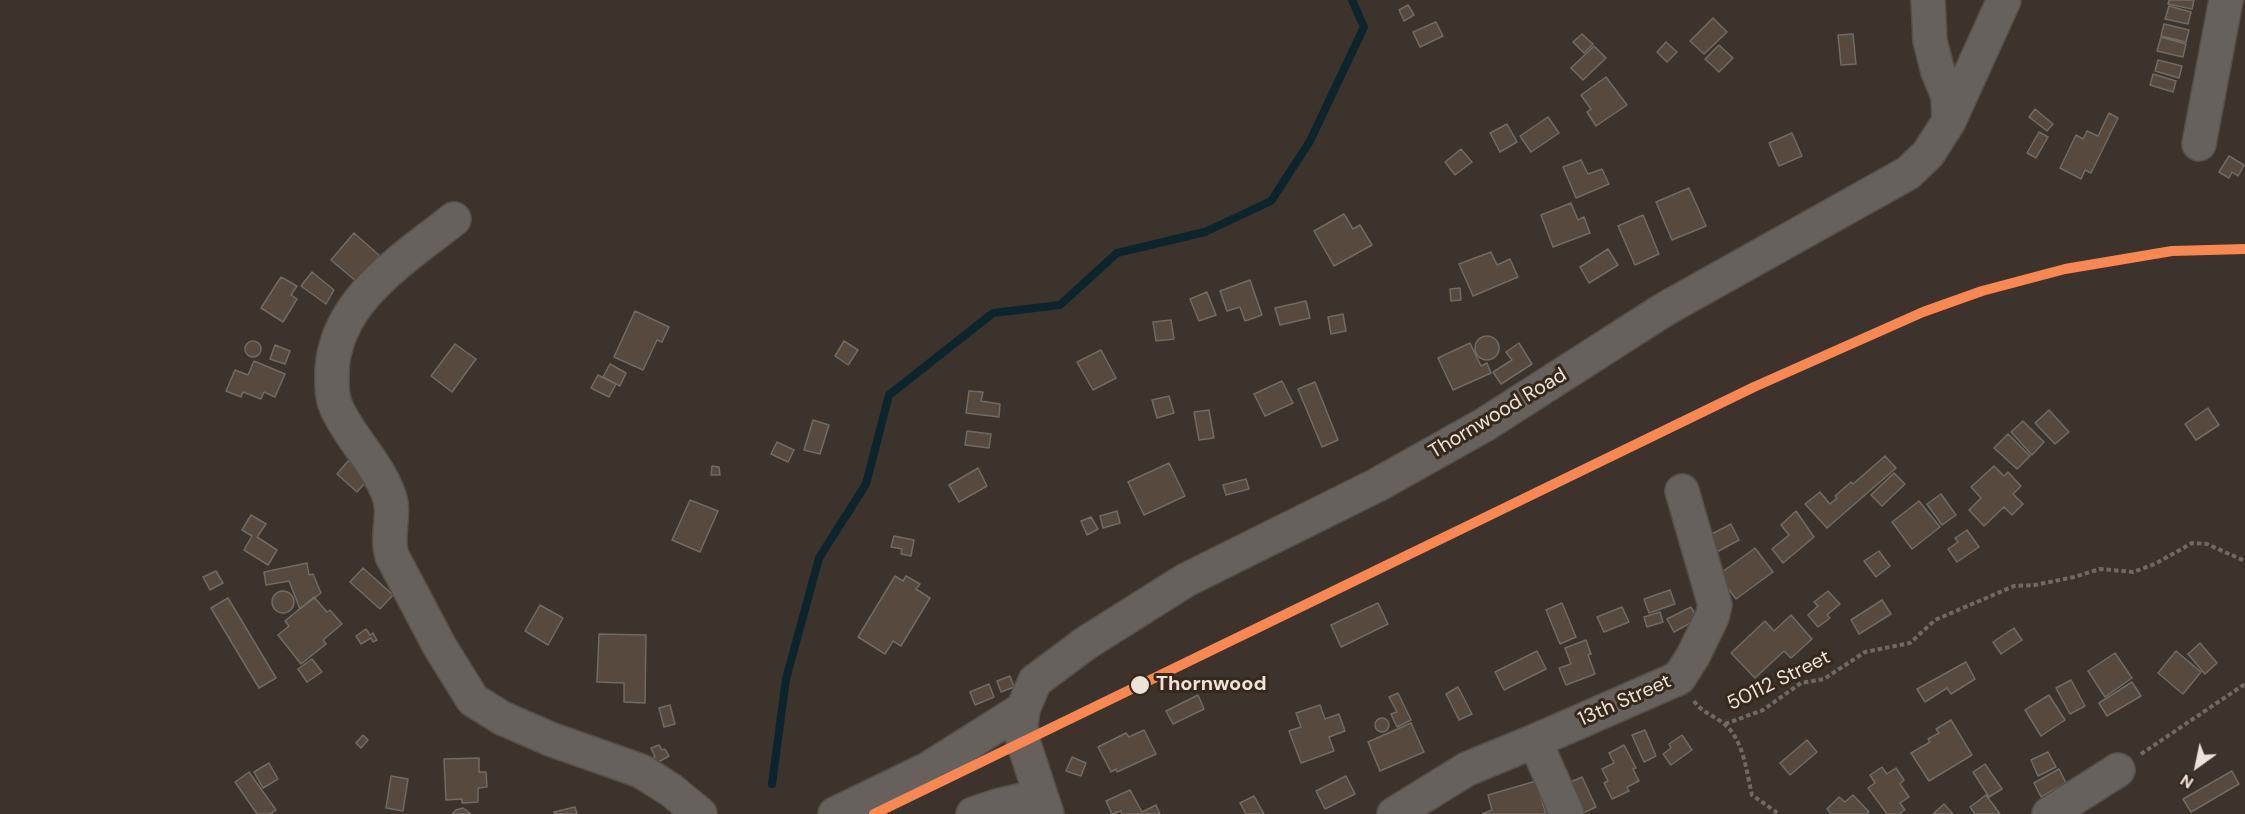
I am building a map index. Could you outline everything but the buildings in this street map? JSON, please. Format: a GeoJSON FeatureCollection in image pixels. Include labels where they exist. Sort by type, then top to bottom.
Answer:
{"type":"FeatureCollection","features":[{"type":"Feature","properties":{"kind":"street"},"geometry":{"type":"LineString","coordinates":[[1928,0],[1930,41],[1938,72],[1948,96],[1949,121]]}},
{"type":"Feature","properties":{"kind":"street","name":"Thornwood Road"},"geometry":{"type":"LineString","coordinates":[[1044,805],[1023,741],[1021,724],[1023,709],[1035,681],[1086,643],[1186,580],[1377,485],[1484,425],[1665,309],[1908,173],[1928,154],[1949,121],[2004,0]]}},
{"type":"Feature","properties":{"kind":"street"},"geometry":{"type":"LineString","coordinates":[[2199,144],[2226,0]]}},
{"type":"Feature","properties":{"kind":"street"},"geometry":{"type":"LineString","coordinates":[[454,219],[374,283],[341,327],[333,355],[332,392],[337,411],[367,453],[389,494],[393,508],[388,544],[392,556],[440,647],[473,700],[502,718],[550,739],[641,771],[671,790],[700,814]]}},
{"type":"Feature","properties":{"kind":"street","name":"13th Street"},"geometry":{"type":"LineString","coordinates":[[1394,814],[1467,769],[1679,678],[1693,656],[1712,617],[1715,605],[1682,491]]}},
{"type":"Feature","properties":{"kind":"street"},"geometry":{"type":"LineString","coordinates":[[835,814],[928,769],[1023,709]]}},
{"type":"Feature","properties":{"kind":"street"},"geometry":{"type":"LineString","coordinates":[[1536,741],[1567,814]]}},
{"type":"Feature","properties":{"kind":"street"},"geometry":{"type":"LineString","coordinates":[[2049,814],[2118,770]]}},
{"type":"Feature","properties":{"kind":"street"},"geometry":{"type":"LineString","coordinates":[[973,814],[1000,805],[1044,805]]}},
{"type":"Feature","properties":{"kind":"path","name":"50112 Street"},"geometry":{"type":"LineString","coordinates":[[1725,724],[1763,710],[1801,683],[1824,679],[1866,652],[1910,643],[1935,620],[2014,586],[2035,585],[2100,569],[2133,572],[2155,564],[2192,543],[2207,544],[2245,561]]}},
{"type":"Feature","properties":{"kind":"path"},"geometry":{"type":"LineString","coordinates":[[1679,678],[1698,708],[1725,724],[1738,739],[1752,795],[1779,814]]}},
{"type":"Feature","properties":{"kind":"path"},"geometry":{"type":"LineString","coordinates":[[2118,770],[2245,684]]}},
{"type":"Feature","properties":{"kind":"waterway"},"geometry":{"type":"LineString","coordinates":[[772,784],[786,679],[819,558],[866,484],[889,395],[993,313],[1060,305],[1117,253],[1205,232],[1271,201],[1310,141],[1364,27],[1352,0]]}},
{"type":"Feature","properties":{"kind":"transit line"},"geometry":{"type":"LineString","coordinates":[[874,814],[1754,387],[1923,312],[1982,291],[2065,269],[2172,251],[2245,249]]}},
{"type":"Feature","properties":{"kind":"place","name":"Thornwood"},"geometry":{"type":"Point","coordinates":[1140,685]}}]}
